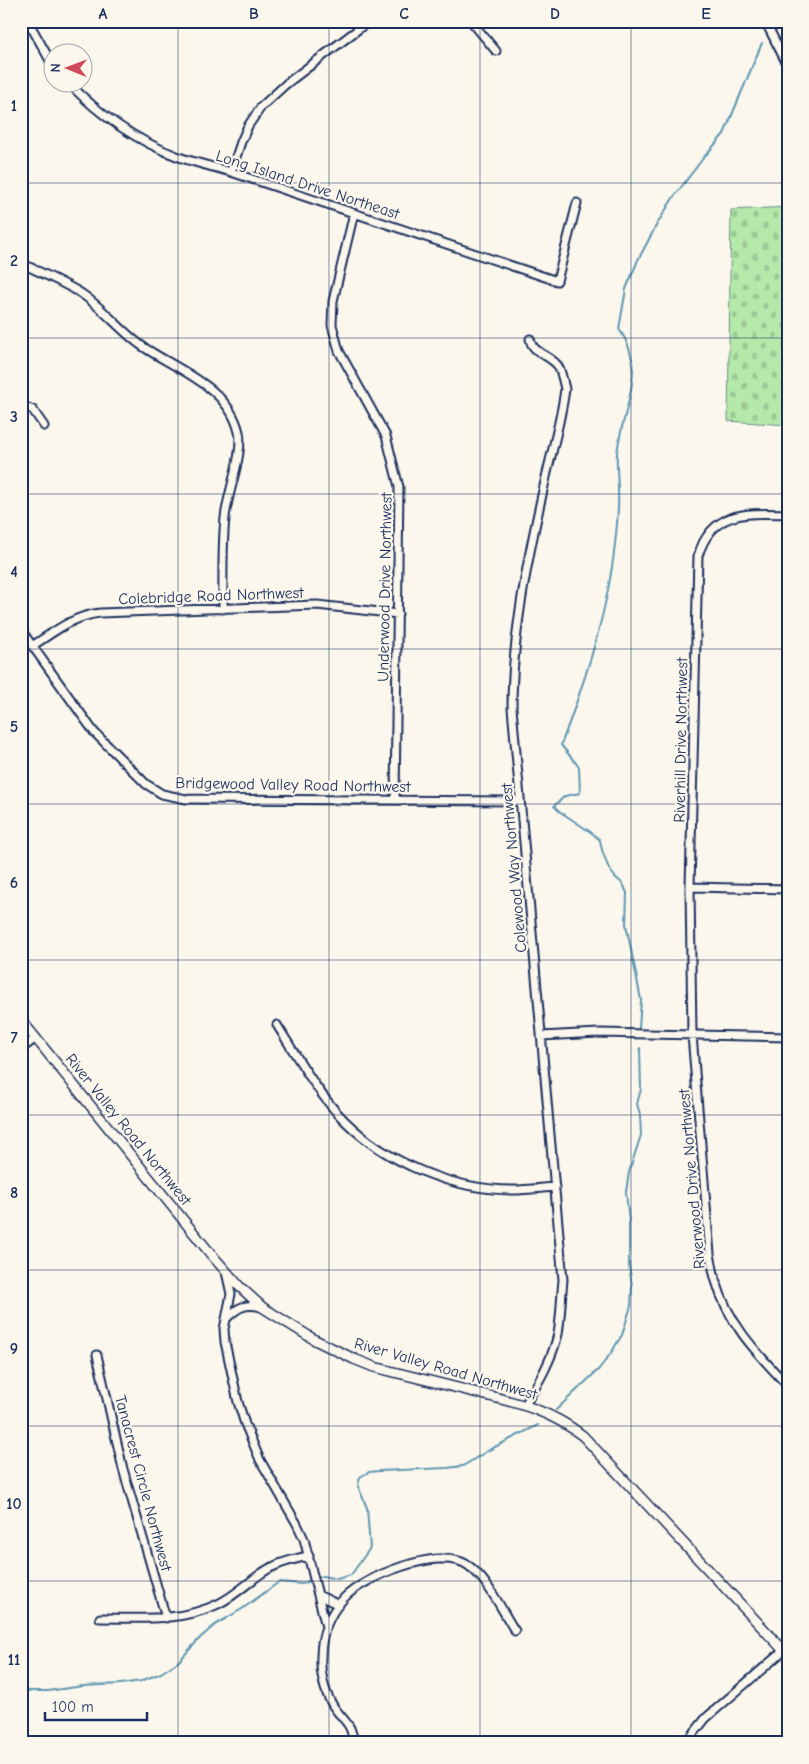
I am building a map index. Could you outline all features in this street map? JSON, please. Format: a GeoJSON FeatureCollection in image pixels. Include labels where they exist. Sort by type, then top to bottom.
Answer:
{"type":"FeatureCollection","features":[{"type":"Feature","properties":{"kind":"street"},"geometry":{"type":"LineString","coordinates":[[28,21],[42,46]]}},
{"type":"Feature","properties":{"kind":"street"},"geometry":{"type":"LineString","coordinates":[[231,172],[248,126],[261,107],[286,84],[369,21]]}},
{"type":"Feature","properties":{"kind":"street"},"geometry":{"type":"LineString","coordinates":[[471,21],[496,51]]}},
{"type":"Feature","properties":{"kind":"street"},"geometry":{"type":"LineString","coordinates":[[764,21],[788,66]]}},
{"type":"Feature","properties":{"kind":"street","name":"Long Island Drive Northeast"},"geometry":{"type":"LineString","coordinates":[[78,92],[117,125],[152,146],[180,158],[231,172],[354,212],[557,281],[577,203]]}},
{"type":"Feature","properties":{"kind":"street","name":"Underwood Drive Northwest"},"geometry":{"type":"LineString","coordinates":[[354,212],[333,301],[332,325],[339,351],[386,436],[397,475],[400,499],[394,800]]}},
{"type":"Feature","properties":{"kind":"street"},"geometry":{"type":"LineString","coordinates":[[21,263],[82,294],[104,311],[142,346],[205,385],[223,401],[235,422],[240,440],[225,517],[222,609]]}},
{"type":"Feature","properties":{"kind":"street","name":"Colewood Way Northwest"},"geometry":{"type":"LineString","coordinates":[[525,1405],[538,1384],[558,1335],[563,1280],[512,708],[514,653],[534,530],[564,389],[563,377],[558,366],[549,357],[534,348],[530,339]]}},
{"type":"Feature","properties":{"kind":"street"},"geometry":{"type":"LineString","coordinates":[[21,404],[33,410],[44,426]]}},
{"type":"Feature","properties":{"kind":"street","name":"Riverhill Drive Northwest"},"geometry":{"type":"LineString","coordinates":[[692,1035],[690,887],[698,557],[710,531],[725,520],[742,514],[788,514]]}},
{"type":"Feature","properties":{"kind":"street","name":"Colebridge Road Northwest"},"geometry":{"type":"LineString","coordinates":[[32,646],[69,622],[89,615],[318,605],[398,614]]}},
{"type":"Feature","properties":{"kind":"street","name":"Bridgewood Valley Road Northwest"},"geometry":{"type":"LineString","coordinates":[[21,630],[94,732],[146,784],[162,794],[186,799],[520,801]]}},
{"type":"Feature","properties":{"kind":"street"},"geometry":{"type":"LineString","coordinates":[[690,887],[788,889]]}},
{"type":"Feature","properties":{"kind":"street","name":"River Valley Road Northwest"},"geometry":{"type":"LineString","coordinates":[[21,1020],[226,1272],[262,1307],[315,1340],[360,1362],[525,1405],[555,1417],[582,1436],[786,1653]]}},
{"type":"Feature","properties":{"kind":"street"},"geometry":{"type":"LineString","coordinates":[[277,1025],[297,1058],[333,1108],[356,1131],[384,1153],[404,1164],[469,1185],[512,1190],[554,1187]]}},
{"type":"Feature","properties":{"kind":"street"},"geometry":{"type":"LineString","coordinates":[[541,1036],[599,1034],[788,1037]]}},
{"type":"Feature","properties":{"kind":"street","name":"Riverwood Drive Northwest"},"geometry":{"type":"LineString","coordinates":[[692,1035],[710,1254],[716,1282],[725,1307],[738,1329],[788,1386]]}},
{"type":"Feature","properties":{"kind":"street"},"geometry":{"type":"LineString","coordinates":[[21,1049],[36,1038]]}},
{"type":"Feature","properties":{"kind":"street"},"geometry":{"type":"LineString","coordinates":[[226,1272],[231,1294],[224,1329],[225,1342],[245,1424],[260,1460],[297,1524],[309,1556],[326,1627]]}},
{"type":"Feature","properties":{"kind":"street"},"geometry":{"type":"LineString","coordinates":[[226,1318],[235,1309],[242,1306],[251,1304],[262,1307]]}},
{"type":"Feature","properties":{"kind":"street","name":"Tanacrest Circle Northwest"},"geometry":{"type":"LineString","coordinates":[[97,1355],[123,1469],[166,1618]]}},
{"type":"Feature","properties":{"kind":"street"},"geometry":{"type":"LineString","coordinates":[[100,1618],[166,1618],[184,1616],[217,1605],[232,1597],[270,1568],[290,1560],[309,1556]]}},
{"type":"Feature","properties":{"kind":"street"},"geometry":{"type":"LineString","coordinates":[[355,1743],[350,1728],[332,1703],[323,1682],[320,1655],[326,1627],[339,1605],[345,1597],[362,1584],[386,1572],[435,1558],[452,1559],[466,1564],[475,1572],[487,1586],[515,1631]]}},
{"type":"Feature","properties":{"kind":"street"},"geometry":{"type":"LineString","coordinates":[[318,1595],[339,1605]]}},
{"type":"Feature","properties":{"kind":"street"},"geometry":{"type":"LineString","coordinates":[[686,1743],[706,1718],[786,1653]]}},
{"type":"Feature","properties":{"kind":"green space"},"geometry":{"type":"Polygon","coordinates":[[[788,207],[788,425],[728,421],[731,210],[788,207]]]}},
{"type":"Feature","properties":{"kind":"waterway"},"geometry":{"type":"LineString","coordinates":[[639,1028],[641,1000],[626,924],[627,893],[623,884],[609,869],[600,840],[554,806],[565,796],[580,793],[579,767],[561,745],[579,696],[594,646],[612,569],[618,510],[617,453],[633,375],[628,345],[619,329],[626,289],[638,260],[673,198],[724,134],[762,43]]}},
{"type":"Feature","properties":{"kind":"waterway"},"geometry":{"type":"LineString","coordinates":[[556,1410],[599,1369],[611,1353],[622,1335],[631,1306],[632,1286],[629,1265],[629,1222],[626,1192],[629,1172],[641,1135],[640,1114],[637,1104],[641,1089],[640,1048]]}},
{"type":"Feature","properties":{"kind":"waterway"},"geometry":{"type":"LineString","coordinates":[[320,1577],[337,1579],[351,1575],[370,1548],[367,1508],[358,1486],[360,1477],[369,1472],[463,1466],[489,1450],[538,1425]]}},
{"type":"Feature","properties":{"kind":"waterway"},"geometry":{"type":"LineString","coordinates":[[21,1691],[48,1691],[141,1681],[161,1673],[178,1662],[215,1625],[242,1609],[279,1582],[302,1584],[309,1581]]}}]}
